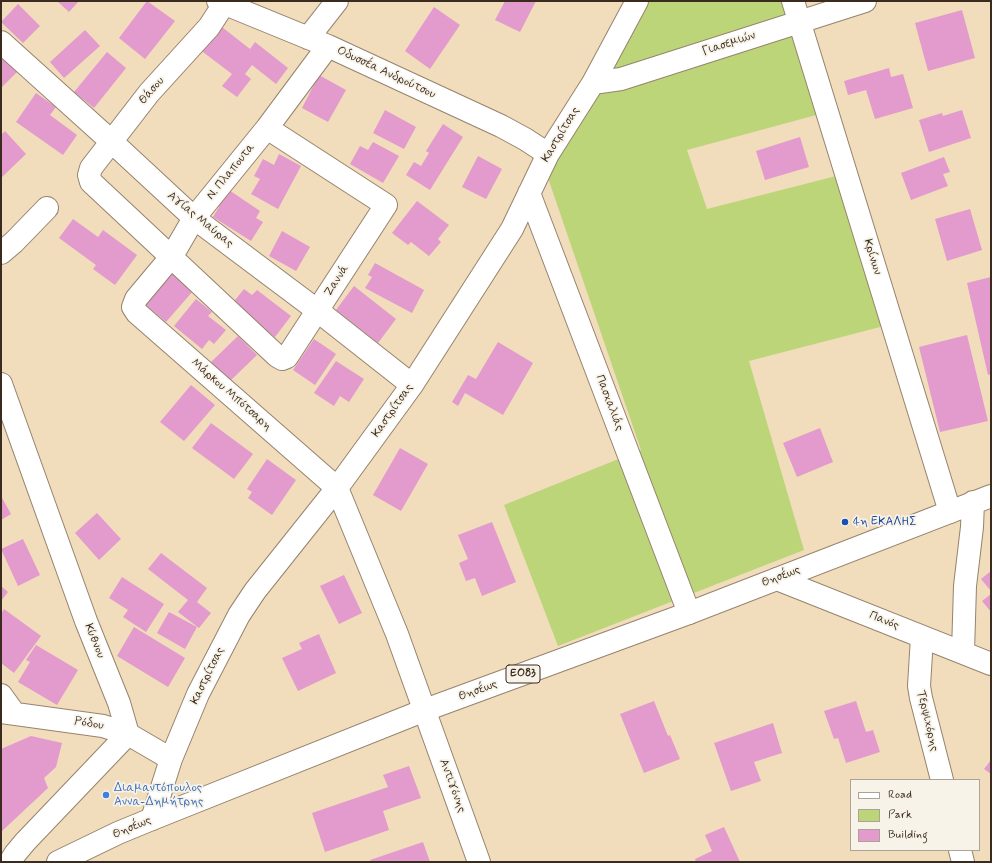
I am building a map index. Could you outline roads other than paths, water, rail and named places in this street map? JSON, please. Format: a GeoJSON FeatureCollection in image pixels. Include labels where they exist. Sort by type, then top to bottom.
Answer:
{"type":"FeatureCollection","features":[{"type":"Feature","properties":{"kind":"street"},"geometry":{"type":"LineString","coordinates":[[308,38],[337,1]]}},
{"type":"Feature","properties":{"kind":"street","name":"Καστρίτσας"},"geometry":{"type":"LineString","coordinates":[[152,819],[171,759],[198,694],[239,615],[256,591],[337,488],[412,385],[512,229],[548,154],[593,83],[637,1]]}},
{"type":"Feature","properties":{"kind":"street","name":"Γιασεμιών"},"geometry":{"type":"LineString","coordinates":[[593,83],[621,79],[796,11],[865,1]]}},
{"type":"Feature","properties":{"kind":"street","name":"Οδυσσέα Ανδρούτσου"},"geometry":{"type":"LineString","coordinates":[[221,3],[328,46],[500,126],[525,139],[548,154]]}},
{"type":"Feature","properties":{"kind":"street","name":"Θάσου"},"geometry":{"type":"LineString","coordinates":[[172,256],[91,182],[89,176],[91,168],[149,93],[208,27],[221,3]]}},
{"type":"Feature","properties":{"kind":"street","name":"Κρίνων"},"geometry":{"type":"LineString","coordinates":[[796,11],[950,512]]}},
{"type":"Feature","properties":{"kind":"street","name":"Αγίας Μαύρας"},"geometry":{"type":"LineString","coordinates":[[1,42],[194,218],[318,311],[412,385]]}},
{"type":"Feature","properties":{"kind":"street","name":"Ν. Πλαπουτα"},"geometry":{"type":"LineString","coordinates":[[136,299],[172,256],[194,218],[267,128],[328,46]]}},
{"type":"Feature","properties":{"kind":"street","name":"Ζαννά"},"geometry":{"type":"LineString","coordinates":[[172,256],[277,356],[282,359],[287,357],[386,205],[267,128]]}},
{"type":"Feature","properties":{"kind":"street","name":"Πασχαλιάς"},"geometry":{"type":"LineString","coordinates":[[529,194],[689,613]]}},
{"type":"Feature","properties":{"kind":"street"},"geometry":{"type":"LineString","coordinates":[[1,253],[14,242],[47,208]]}},
{"type":"Feature","properties":{"kind":"street","name":"Μάρκου Μπότσαρη"},"geometry":{"type":"LineString","coordinates":[[136,299],[133,307],[137,313],[337,488]]}},
{"type":"Feature","properties":{"kind":"street","name":"Κύθνου"},"geometry":{"type":"LineString","coordinates":[[1,384],[86,621],[119,703],[128,734]]}},
{"type":"Feature","properties":{"kind":"street","name":"Αντιγόνης"},"geometry":{"type":"LineString","coordinates":[[337,488],[397,634],[479,862]]}},
{"type":"Feature","properties":{"kind":"street"},"geometry":{"type":"LineString","coordinates":[[963,652],[965,586],[972,527],[982,499]]}},
{"type":"Feature","properties":{"kind":"street","name":"Θησέως"},"geometry":{"type":"LineString","coordinates":[[58,862],[118,833],[425,710],[689,613],[982,499]]}},
{"type":"Feature","properties":{"kind":"street","name":"Πανός"},"geometry":{"type":"LineString","coordinates":[[777,578],[991,664]]}},
{"type":"Feature","properties":{"kind":"street","name":"Τερψιχόρης"},"geometry":{"type":"LineString","coordinates":[[922,637],[919,686],[942,779]]}},
{"type":"Feature","properties":{"kind":"street"},"geometry":{"type":"LineString","coordinates":[[1,694],[7,712]]}},
{"type":"Feature","properties":{"kind":"street","name":"Ρόδου"},"geometry":{"type":"LineString","coordinates":[[7,712],[103,726],[128,734],[171,759]]}},
{"type":"Feature","properties":{"kind":"street"},"geometry":{"type":"LineString","coordinates":[[10,862],[20,848],[128,734]]}},
{"type":"Feature","properties":{"kind":"street"},"geometry":{"type":"LineString","coordinates":[[960,851],[963,862]]}},
{"type":"Feature","properties":{"kind":"place","name":"4η ΕΚΑΛΗΣ"},"geometry":{"type":"Point","coordinates":[845,522]}},
{"type":"Feature","properties":{"kind":"place","name":"Διαμαντόπουλος Αννα-Δημήτρης"},"geometry":{"type":"Point","coordinates":[106,795]}}]}
